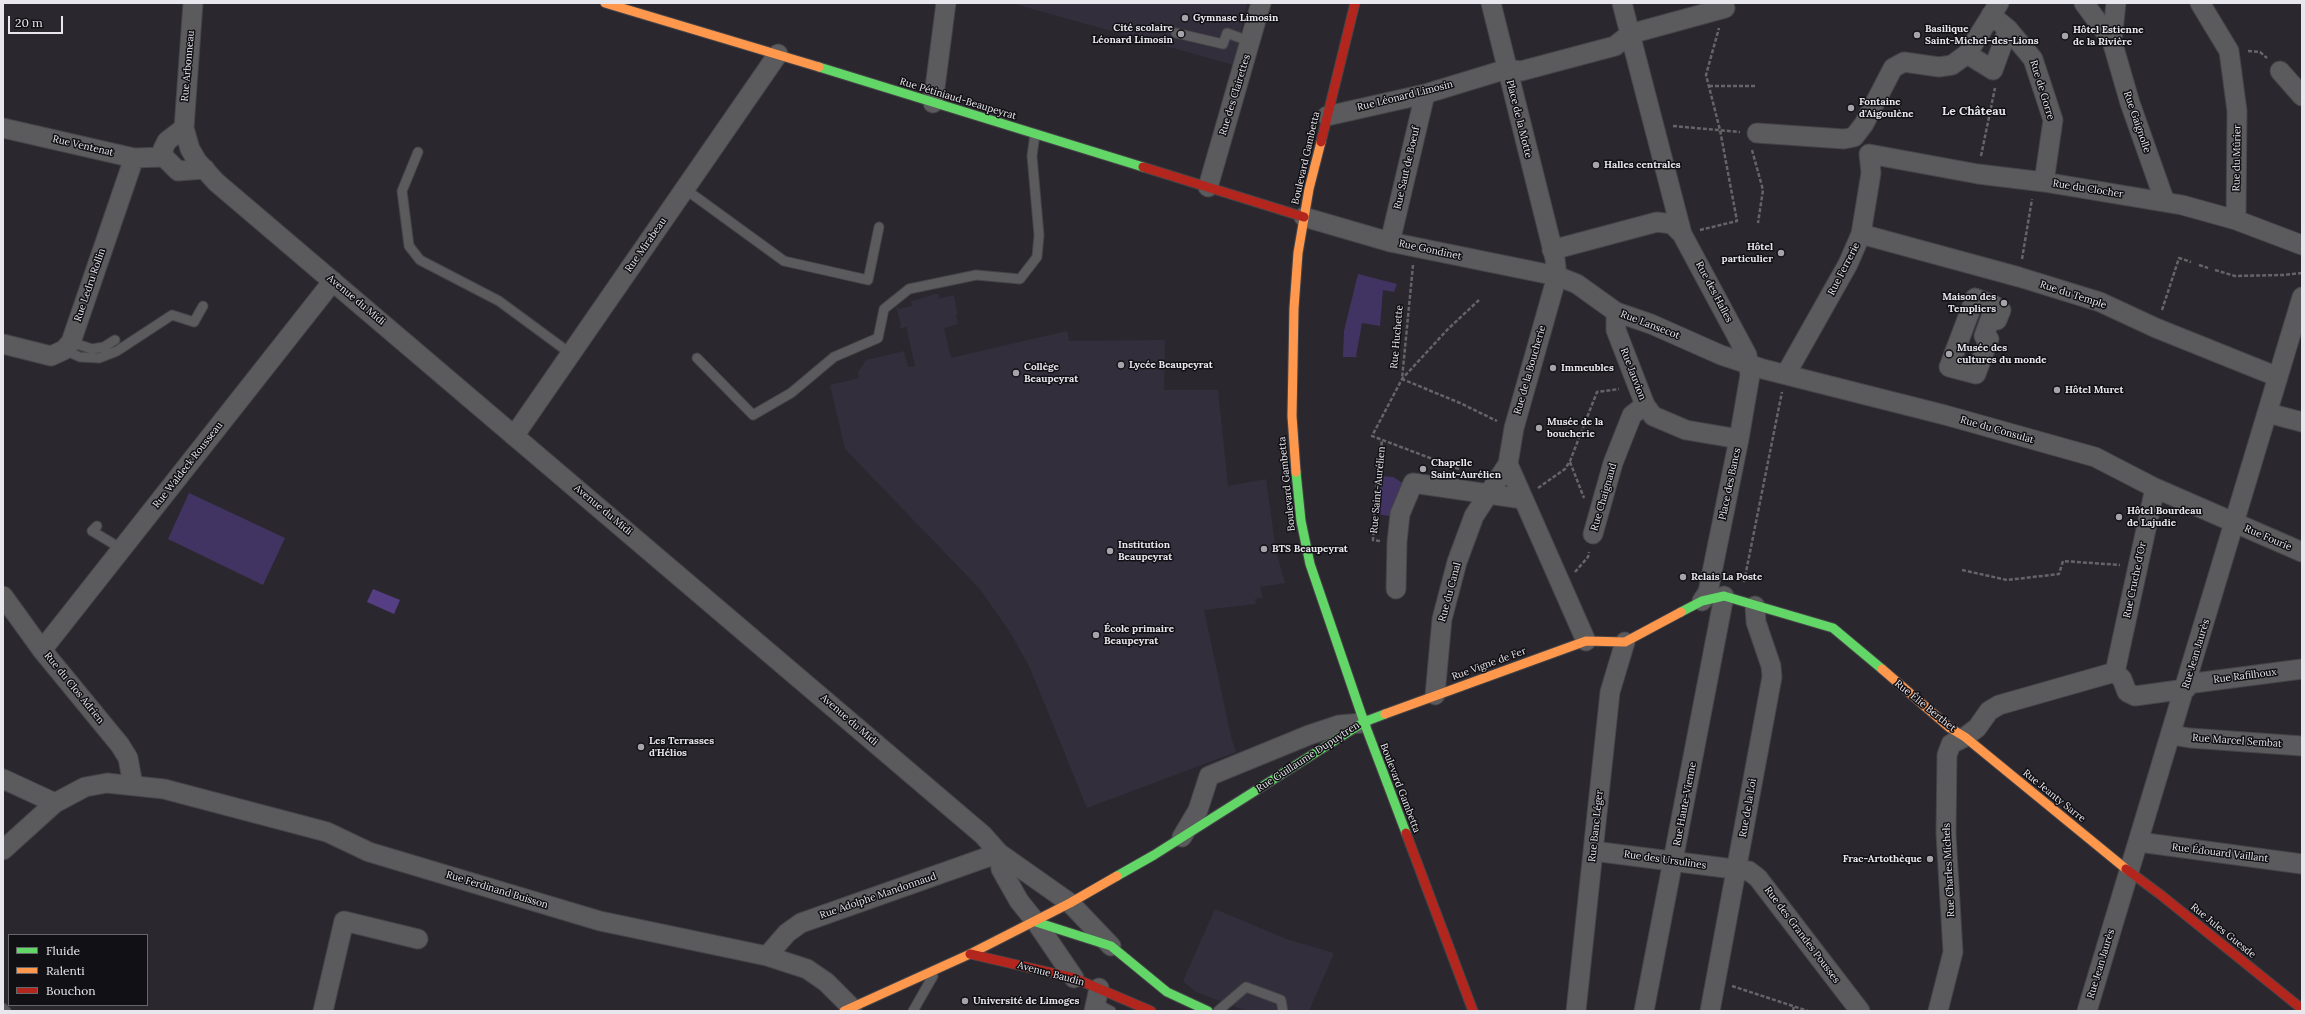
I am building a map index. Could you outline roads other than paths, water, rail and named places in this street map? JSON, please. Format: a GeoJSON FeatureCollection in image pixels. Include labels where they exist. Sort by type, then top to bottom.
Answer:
{"type":"FeatureCollection","features":[{"type":"Feature","properties":{"kind":"street","name":"Rue Arbonneau"},"geometry":{"type":"LineString","coordinates":[[184,128],[193,3]]}},
{"type":"Feature","properties":{"kind":"street","name":"Rue Pétiniaud-Beaupeyrat"},"geometry":{"type":"LineString","coordinates":[[605,3],[778,54],[1304,217]]}},
{"type":"Feature","properties":{"kind":"street"},"geometry":{"type":"LineString","coordinates":[[933,103],[946,3]]}},
{"type":"Feature","properties":{"kind":"street","name":"Rue des Clairettes"},"geometry":{"type":"LineString","coordinates":[[1208,187],[1261,3]]}},
{"type":"Feature","properties":{"kind":"street","name":"Boulevard Gambetta"},"geometry":{"type":"LineString","coordinates":[[1354,3],[1304,217],[1294,308],[1292,416],[1299,507],[1310,564],[1364,722],[1473,1011]]}},
{"type":"Feature","properties":{"kind":"street"},"geometry":{"type":"LineString","coordinates":[[1490,3],[1506,69]]}},
{"type":"Feature","properties":{"kind":"street"},"geometry":{"type":"LineString","coordinates":[[1622,3],[1654,125],[1677,229]]}},
{"type":"Feature","properties":{"kind":"street","name":"Rue Gaignolle"},"geometry":{"type":"LineString","coordinates":[[2084,3],[2112,41],[2130,103],[2165,202]]}},
{"type":"Feature","properties":{"kind":"street","name":"Rue Gaignolle"},"geometry":{"type":"LineString","coordinates":[[2112,41],[2116,3]]}},
{"type":"Feature","properties":{"kind":"street","name":"Rue du Mûrier"},"geometry":{"type":"LineString","coordinates":[[2200,3],[2229,51],[2235,96],[2238,154],[2236,166],[2236,220]]}},
{"type":"Feature","properties":{"kind":"street","name":"Place de la Motte"},"geometry":{"type":"LineString","coordinates":[[1556,276],[1552,250],[1506,69],[1521,71],[1615,46],[1630,34],[1726,5]]}},
{"type":"Feature","properties":{"kind":"street"},"geometry":{"type":"LineString","coordinates":[[1752,133],[1791,134],[1844,139],[1854,137],[1864,124],[1893,68],[1904,62],[1939,67],[1952,65],[1967,54],[1996,7]]}},
{"type":"Feature","properties":{"kind":"street","name":"Rue de Gorre"},"geometry":{"type":"LineString","coordinates":[[1996,7],[2008,29],[2033,59],[2052,120],[2039,182]]}},
{"type":"Feature","properties":{"kind":"street"},"geometry":{"type":"LineString","coordinates":[[1967,54],[1993,70],[2008,29]]}},
{"type":"Feature","properties":{"kind":"street","name":"Rue Mirabeau"},"geometry":{"type":"LineString","coordinates":[[514,436],[778,54]]}},
{"type":"Feature","properties":{"kind":"street","name":"Rue Léonard Limosin"},"geometry":{"type":"LineString","coordinates":[[1327,116],[1425,94],[1506,69]]}},
{"type":"Feature","properties":{"kind":"street"},"geometry":{"type":"LineString","coordinates":[[2280,71],[2302,96]]}},
{"type":"Feature","properties":{"kind":"street","name":"Rue Saut de Boeuf"},"geometry":{"type":"LineString","coordinates":[[1390,242],[1425,94]]}},
{"type":"Feature","properties":{"kind":"street","name":"Rue Ventenat"},"geometry":{"type":"LineString","coordinates":[[3,128],[134,158],[164,157]]}},
{"type":"Feature","properties":{"kind":"street"},"geometry":{"type":"LineString","coordinates":[[184,128],[167,141],[163,149],[164,157],[178,171],[205,169]]}},
{"type":"Feature","properties":{"kind":"street","name":"Avenue du Midi"},"geometry":{"type":"LineString","coordinates":[[184,128],[190,149],[197,161],[216,182],[954,810],[983,835],[999,853],[1070,903]]}},
{"type":"Feature","properties":{"kind":"street"},"geometry":{"type":"LineString","coordinates":[[1854,137],[1869,154]]}},
{"type":"Feature","properties":{"kind":"street","name":"Rue du Clocher"},"geometry":{"type":"LineString","coordinates":[[1869,154],[1978,174],[2165,202],[2236,220],[2302,245]]}},
{"type":"Feature","properties":{"kind":"street","name":"Rue Ferrerie"},"geometry":{"type":"LineString","coordinates":[[1786,374],[1848,264],[1861,234],[1871,172],[1869,154]]}},
{"type":"Feature","properties":{"kind":"street","name":"Rue Ledru Rollin"},"geometry":{"type":"LineString","coordinates":[[67,346],[134,158]]}},
{"type":"Feature","properties":{"kind":"street","name":"Rue Gondinet"},"geometry":{"type":"LineString","coordinates":[[1304,217],[1390,242],[1556,276]]}},
{"type":"Feature","properties":{"kind":"street"},"geometry":{"type":"LineString","coordinates":[[1552,250],[1657,222],[1677,229]]}},
{"type":"Feature","properties":{"kind":"street","name":"Rue des Halles"},"geometry":{"type":"LineString","coordinates":[[1677,229],[1747,355],[1749,364]]}},
{"type":"Feature","properties":{"kind":"street","name":"Rue du Temple"},"geometry":{"type":"LineString","coordinates":[[1861,234],[2019,277],[2100,302],[2156,328],[2278,377]]}},
{"type":"Feature","properties":{"kind":"street","name":"Rue Lansecot"},"geometry":{"type":"LineString","coordinates":[[1556,276],[1577,284],[1616,312],[1651,324],[1721,355],[1749,364]]}},
{"type":"Feature","properties":{"kind":"street","name":"Rue de la Boucherie"},"geometry":{"type":"LineString","coordinates":[[1508,464],[1514,428],[1556,276]]}},
{"type":"Feature","properties":{"kind":"street","name":"Rue Waldeck Rousseau"},"geometry":{"type":"LineString","coordinates":[[42,650],[333,281]]}},
{"type":"Feature","properties":{"kind":"street","name":"Rue Jean Jaurès"},"geometry":{"type":"LineString","coordinates":[[2087,1011],[2172,735],[2302,297]]}},
{"type":"Feature","properties":{"kind":"street","name":"Rue Jauvion"},"geometry":{"type":"LineString","coordinates":[[1616,312],[1616,330],[1637,387],[1645,405],[1653,416],[1686,430],[1739,439]]}},
{"type":"Feature","properties":{"kind":"street"},"geometry":{"type":"LineString","coordinates":[[3,344],[51,356],[67,346]]}},
{"type":"Feature","properties":{"kind":"street","name":"Rue du Consulat"},"geometry":{"type":"LineString","coordinates":[[1749,364],[1946,411],[2095,458],[2155,488],[2235,524]]}},
{"type":"Feature","properties":{"kind":"street","name":"Place des Bancs"},"geometry":{"type":"LineString","coordinates":[[1702,601],[1708,592],[1739,439],[1750,374],[1749,364]]}},
{"type":"Feature","properties":{"kind":"street","name":"Rue Chaignaud"},"geometry":{"type":"LineString","coordinates":[[1594,534],[1613,463],[1632,415],[1645,405]]}},
{"type":"Feature","properties":{"kind":"street"},"geometry":{"type":"LineString","coordinates":[[2268,413],[2302,422]]}},
{"type":"Feature","properties":{"kind":"street"},"geometry":{"type":"LineString","coordinates":[[1508,464],[1586,641]]}},
{"type":"Feature","properties":{"kind":"street","name":"Rue du Canal"},"geometry":{"type":"LineString","coordinates":[[1435,695],[1442,619],[1457,562],[1474,516],[1489,496],[1508,464]]}},
{"type":"Feature","properties":{"kind":"street"},"geometry":{"type":"LineString","coordinates":[[1396,589],[1397,542],[1400,514],[1413,483],[1489,496],[1523,500]]}},
{"type":"Feature","properties":{"kind":"street","name":"Rue Cruche d'Or"},"geometry":{"type":"LineString","coordinates":[[2115,672],[2155,488]]}},
{"type":"Feature","properties":{"kind":"street","name":"Rue Fourie"},"geometry":{"type":"LineString","coordinates":[[2235,524],[2302,552]]}},
{"type":"Feature","properties":{"kind":"street","name":"Rue du Clos Adrien"},"geometry":{"type":"LineString","coordinates":[[3,596],[42,650],[120,745],[128,758],[133,785]]}},
{"type":"Feature","properties":{"kind":"street","name":"Rue Élie Berthet"},"geometry":{"type":"LineString","coordinates":[[1625,642],[1702,601],[1740,601],[1833,628],[1950,728],[1965,737],[1977,728],[1990,711],[1999,705],[2115,672]]}},
{"type":"Feature","properties":{"kind":"street","name":"Rue Haute-Vienne"},"geometry":{"type":"LineString","coordinates":[[1644,1011],[1675,862],[1740,601]]}},
{"type":"Feature","properties":{"kind":"street","name":"Rue de la Loi"},"geometry":{"type":"LineString","coordinates":[[1710,1011],[1772,677],[1771,666],[1756,622],[1740,601]]}},
{"type":"Feature","properties":{"kind":"street","name":"Rue Vigne de Fer"},"geometry":{"type":"LineString","coordinates":[[1364,722],[1586,641],[1625,642]]}},
{"type":"Feature","properties":{"kind":"street","name":"Rue Banc Léger"},"geometry":{"type":"LineString","coordinates":[[1576,1011],[1610,692],[1625,642]]}},
{"type":"Feature","properties":{"kind":"street","name":"Rue Rafilhoux"},"geometry":{"type":"LineString","coordinates":[[2186,686],[2302,669]]}},
{"type":"Feature","properties":{"kind":"street"},"geometry":{"type":"LineString","coordinates":[[2115,672],[2122,679],[2127,692],[2135,696],[2186,686]]}},
{"type":"Feature","properties":{"kind":"street","name":"Rue Guillaume Dupuytren"},"geometry":{"type":"LineString","coordinates":[[1182,837],[1198,810],[1209,776],[1309,735],[1338,725],[1364,722]]}},
{"type":"Feature","properties":{"kind":"street","name":"Rue Guillaume Dupuytren"},"geometry":{"type":"LineString","coordinates":[[1036,922],[1182,837],[1364,722]]}},
{"type":"Feature","properties":{"kind":"street","name":"Rue Marcel Sembat"},"geometry":{"type":"LineString","coordinates":[[2172,735],[2190,738],[2302,746]]}},
{"type":"Feature","properties":{"kind":"street","name":"Rue Jeanty Sarre"},"geometry":{"type":"LineString","coordinates":[[1965,737],[2129,872]]}},
{"type":"Feature","properties":{"kind":"street","name":"Rue Charles Michels"},"geometry":{"type":"LineString","coordinates":[[1938,1011],[1953,952],[1946,834],[1947,754],[1951,744],[1957,739],[1965,737]]}},
{"type":"Feature","properties":{"kind":"street"},"geometry":{"type":"LineString","coordinates":[[3,779],[55,803]]}},
{"type":"Feature","properties":{"kind":"street","name":"Rue Ferdinand Buisson"},"geometry":{"type":"LineString","coordinates":[[3,850],[55,803],[85,787],[107,783],[164,789],[327,832],[369,852],[600,920],[767,956],[806,970],[826,982],[849,1010]]}},
{"type":"Feature","properties":{"kind":"street","name":"Rue Édouard Vaillant"},"geometry":{"type":"LineString","coordinates":[[2139,842],[2302,864]]}},
{"type":"Feature","properties":{"kind":"street","name":"Rue des Ursulines"},"geometry":{"type":"LineString","coordinates":[[1593,851],[1737,869]]}},
{"type":"Feature","properties":{"kind":"street","name":"Avenue du Midi"},"geometry":{"type":"LineString","coordinates":[[999,853],[1002,869],[1019,901],[1036,922],[1074,978]]}},
{"type":"Feature","properties":{"kind":"street","name":"Rue Adolphe Mandonnaud"},"geometry":{"type":"LineString","coordinates":[[767,956],[786,933],[801,923],[999,853]]}},
{"type":"Feature","properties":{"kind":"street","name":"Rue des Grandes Pousses"},"geometry":{"type":"LineString","coordinates":[[1737,869],[1749,871],[1758,878],[1860,1011]]}},
{"type":"Feature","properties":{"kind":"street","name":"Rue Jules Guesde"},"geometry":{"type":"LineString","coordinates":[[2129,872],[2162,895],[2302,1008]]}},
{"type":"Feature","properties":{"kind":"street"},"geometry":{"type":"LineString","coordinates":[[1070,903],[1111,946],[1167,992],[1208,1011]]}},
{"type":"Feature","properties":{"kind":"street"},"geometry":{"type":"LineString","coordinates":[[323,1011],[344,922],[418,939]]}},
{"type":"Feature","properties":{"kind":"street"},"geometry":{"type":"LineString","coordinates":[[849,1010],[1036,922],[1111,946]]}},
{"type":"Feature","properties":{"kind":"street","name":"Avenue Baudin"},"geometry":{"type":"LineString","coordinates":[[970,954],[1074,978],[1100,1003],[1151,1011]]}},
{"type":"Feature","properties":{"kind":"street"},"geometry":{"type":"LineString","coordinates":[[888,1000],[895,988]]}},
{"type":"Feature","properties":{"kind":"lane"},"geometry":{"type":"LineString","coordinates":[[1176,33],[1223,44],[1227,34],[1251,42]]}},
{"type":"Feature","properties":{"kind":"lane"},"geometry":{"type":"LineString","coordinates":[[697,358],[753,415],[791,393],[834,357],[878,338],[884,309],[909,289],[976,275],[1020,278],[1038,257],[1039,235],[1032,156],[1035,134]]}},
{"type":"Feature","properties":{"kind":"lane"},"geometry":{"type":"LineString","coordinates":[[418,152],[402,191],[409,246],[420,260],[499,301],[571,354]]}},
{"type":"Feature","properties":{"kind":"lane"},"geometry":{"type":"LineString","coordinates":[[685,189],[784,261],[868,280],[878,227]]}},
{"type":"Feature","properties":{"kind":"lane"},"geometry":{"type":"LineString","coordinates":[[67,346],[80,356],[99,358],[117,351],[172,315],[194,322],[203,306]]}},
{"type":"Feature","properties":{"kind":"lane"},"geometry":{"type":"LineString","coordinates":[[67,346],[92,349],[104,347],[114,340]]}},
{"type":"Feature","properties":{"kind":"lane"},"geometry":{"type":"LineString","coordinates":[[97,526],[92,531],[122,549]]}},
{"type":"Feature","properties":{"kind":"lane"},"geometry":{"type":"LineString","coordinates":[[912,1011],[937,969]]}},
{"type":"Feature","properties":{"kind":"lane"},"geometry":{"type":"LineString","coordinates":[[1074,978],[1100,1003]]}},
{"type":"Feature","properties":{"kind":"lane"},"geometry":{"type":"LineString","coordinates":[[1218,1011],[1246,987],[1281,1000],[1283,1011]]}},
{"type":"Feature","properties":{"kind":"lane"},"geometry":{"type":"LineString","coordinates":[[3,1008],[6,1011]]}},
{"type":"Feature","properties":{"kind":"place","name":"Gymnase Limosin"},"geometry":{"type":"Point","coordinates":[1185,18]}},
{"type":"Feature","properties":{"kind":"place","name":"Cité scolaire Léonard Limosin"},"geometry":{"type":"Point","coordinates":[1181,34]}},
{"type":"Feature","properties":{"kind":"place","name":"Basilique Saint-Michel-des-Lions"},"geometry":{"type":"Point","coordinates":[1917,35]}},
{"type":"Feature","properties":{"kind":"place","name":"Hôtel Estienne de la Rivière"},"geometry":{"type":"Point","coordinates":[2065,36]}},
{"type":"Feature","properties":{"kind":"place","name":"Fontaine d'Aigoulène"},"geometry":{"type":"Point","coordinates":[1851,108]}},
{"type":"Feature","properties":{"kind":"place","name":"Halles centrales"},"geometry":{"type":"Point","coordinates":[1596,165]}},
{"type":"Feature","properties":{"kind":"place","name":"Hôtel particulier"},"geometry":{"type":"Point","coordinates":[1781,253]}},
{"type":"Feature","properties":{"kind":"place","name":"Maison des Templiers"},"geometry":{"type":"Point","coordinates":[2004,303]}},
{"type":"Feature","properties":{"kind":"place","name":"Musée des cultures du monde"},"geometry":{"type":"Point","coordinates":[1949,354]}},
{"type":"Feature","properties":{"kind":"place","name":"Lycée Beaupeyrat"},"geometry":{"type":"Point","coordinates":[1121,365]}},
{"type":"Feature","properties":{"kind":"place","name":"Immeubles"},"geometry":{"type":"Point","coordinates":[1553,368]}},
{"type":"Feature","properties":{"kind":"place","name":"Collège Beaupeyrat"},"geometry":{"type":"Point","coordinates":[1016,373]}},
{"type":"Feature","properties":{"kind":"place","name":"Hôtel Muret"},"geometry":{"type":"Point","coordinates":[2057,390]}},
{"type":"Feature","properties":{"kind":"place","name":"Musée de la boucherie"},"geometry":{"type":"Point","coordinates":[1539,428]}},
{"type":"Feature","properties":{"kind":"place","name":"Chapelle Saint-Aurélien"},"geometry":{"type":"Point","coordinates":[1423,469]}},
{"type":"Feature","properties":{"kind":"place","name":"Hôtel Bourdeau de Lajudie"},"geometry":{"type":"Point","coordinates":[2119,517]}},
{"type":"Feature","properties":{"kind":"place","name":"BTS Beaupeyrat"},"geometry":{"type":"Point","coordinates":[1264,549]}},
{"type":"Feature","properties":{"kind":"place","name":"Institution Beaupeyrat"},"geometry":{"type":"Point","coordinates":[1110,551]}},
{"type":"Feature","properties":{"kind":"place","name":"Relais La Poste"},"geometry":{"type":"Point","coordinates":[1683,577]}},
{"type":"Feature","properties":{"kind":"place","name":"École primaire Beaupeyrat"},"geometry":{"type":"Point","coordinates":[1096,635]}},
{"type":"Feature","properties":{"kind":"place","name":"Les Terrasses d'Hélios"},"geometry":{"type":"Point","coordinates":[641,747]}},
{"type":"Feature","properties":{"kind":"place","name":"Frac-Artothèque"},"geometry":{"type":"Point","coordinates":[1930,859]}},
{"type":"Feature","properties":{"kind":"place","name":"Université de Limoges"},"geometry":{"type":"Point","coordinates":[965,1001]}},
{"type":"Feature","properties":{"kind":"district","name":"Le Château"},"geometry":{"type":"Point","coordinates":[1974,112]}}]}
